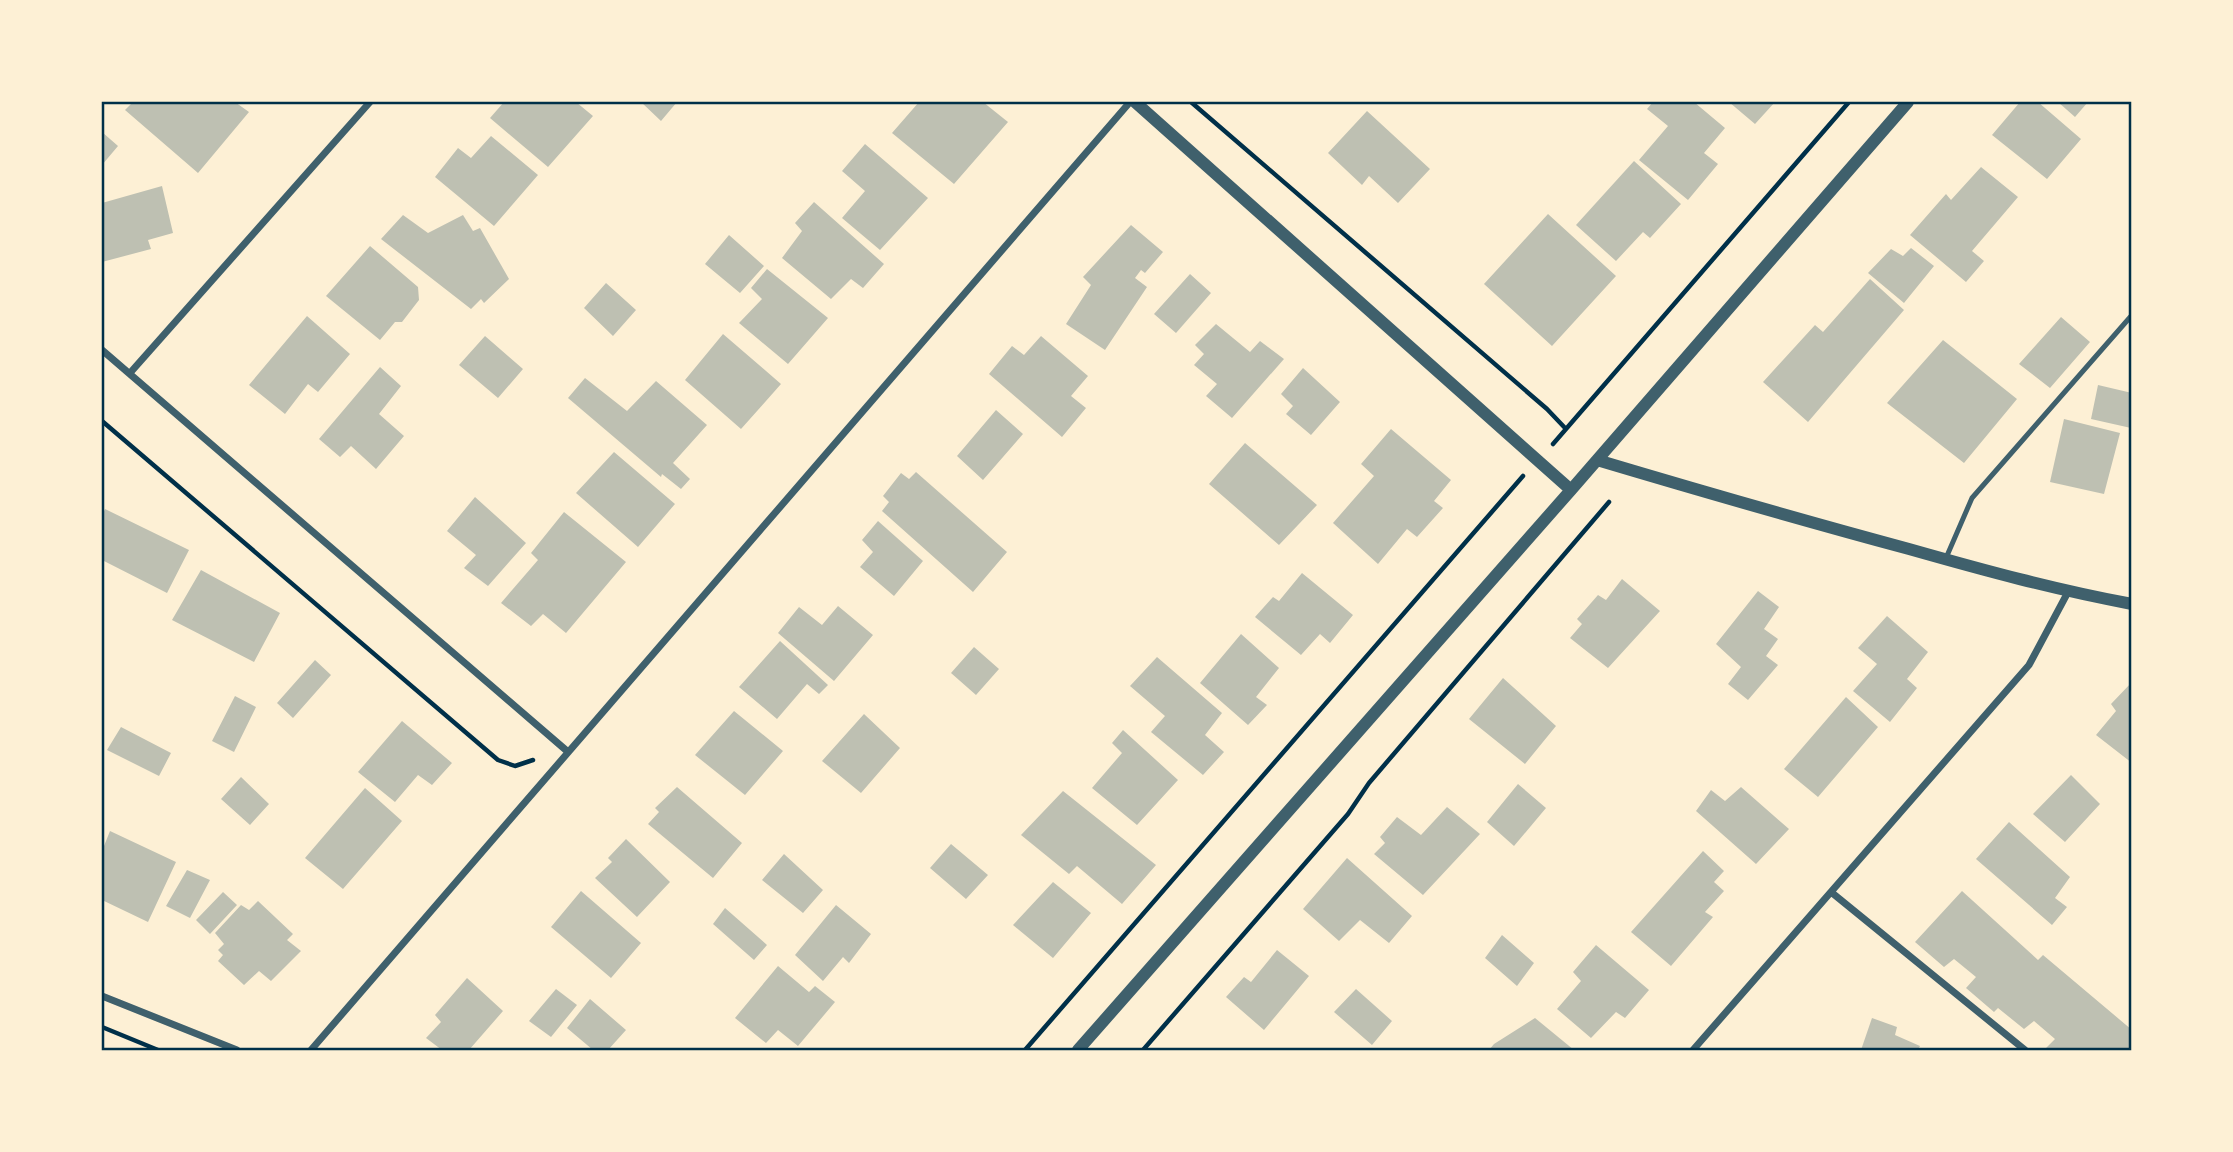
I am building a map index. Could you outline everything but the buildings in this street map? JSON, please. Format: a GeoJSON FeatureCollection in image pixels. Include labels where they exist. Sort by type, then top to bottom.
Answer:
{"type":"FeatureCollection","features":[{"type":"Feature","properties":{"kind":"street"},"geometry":{"type":"LineString","coordinates":[[130,373],[370,102]]}},
{"type":"Feature","properties":{"kind":"street"},"geometry":{"type":"LineString","coordinates":[[311,1051],[1132,102],[1571,490]]}},
{"type":"Feature","properties":{"kind":"street"},"geometry":{"type":"LineString","coordinates":[[1078,1051],[1908,102]]}},
{"type":"Feature","properties":{"kind":"street"},"geometry":{"type":"LineString","coordinates":[[102,350],[568,751]]}},
{"type":"Feature","properties":{"kind":"street"},"geometry":{"type":"LineString","coordinates":[[1597,460],[1741,503],[2068,592],[2132,604]]}},
{"type":"Feature","properties":{"kind":"street"},"geometry":{"type":"LineString","coordinates":[[1693,1051],[2029,665],[2068,592]]}},
{"type":"Feature","properties":{"kind":"street"},"geometry":{"type":"LineString","coordinates":[[1831,892],[2025,1051]]}},
{"type":"Feature","properties":{"kind":"street"},"geometry":{"type":"LineString","coordinates":[[102,996],[237,1051]]}},
{"type":"Feature","properties":{"kind":"lane"},"geometry":{"type":"LineString","coordinates":[[1946,559],[1972,498],[2132,315]]}},
{"type":"Feature","properties":{"kind":"path"},"geometry":{"type":"LineString","coordinates":[[1191,102],[1547,409],[1566,429]]}},
{"type":"Feature","properties":{"kind":"path"},"geometry":{"type":"LineString","coordinates":[[1025,1051],[1849,102]]}},
{"type":"Feature","properties":{"kind":"path"},"geometry":{"type":"LineString","coordinates":[[102,421],[498,760],[515,766],[568,751]]}},
{"type":"Feature","properties":{"kind":"path"},"geometry":{"type":"LineString","coordinates":[[1143,1051],[1348,814],[1368,783],[1609,502]]}},
{"type":"Feature","properties":{"kind":"path"},"geometry":{"type":"LineString","coordinates":[[102,1027],[158,1051]]}}]}
